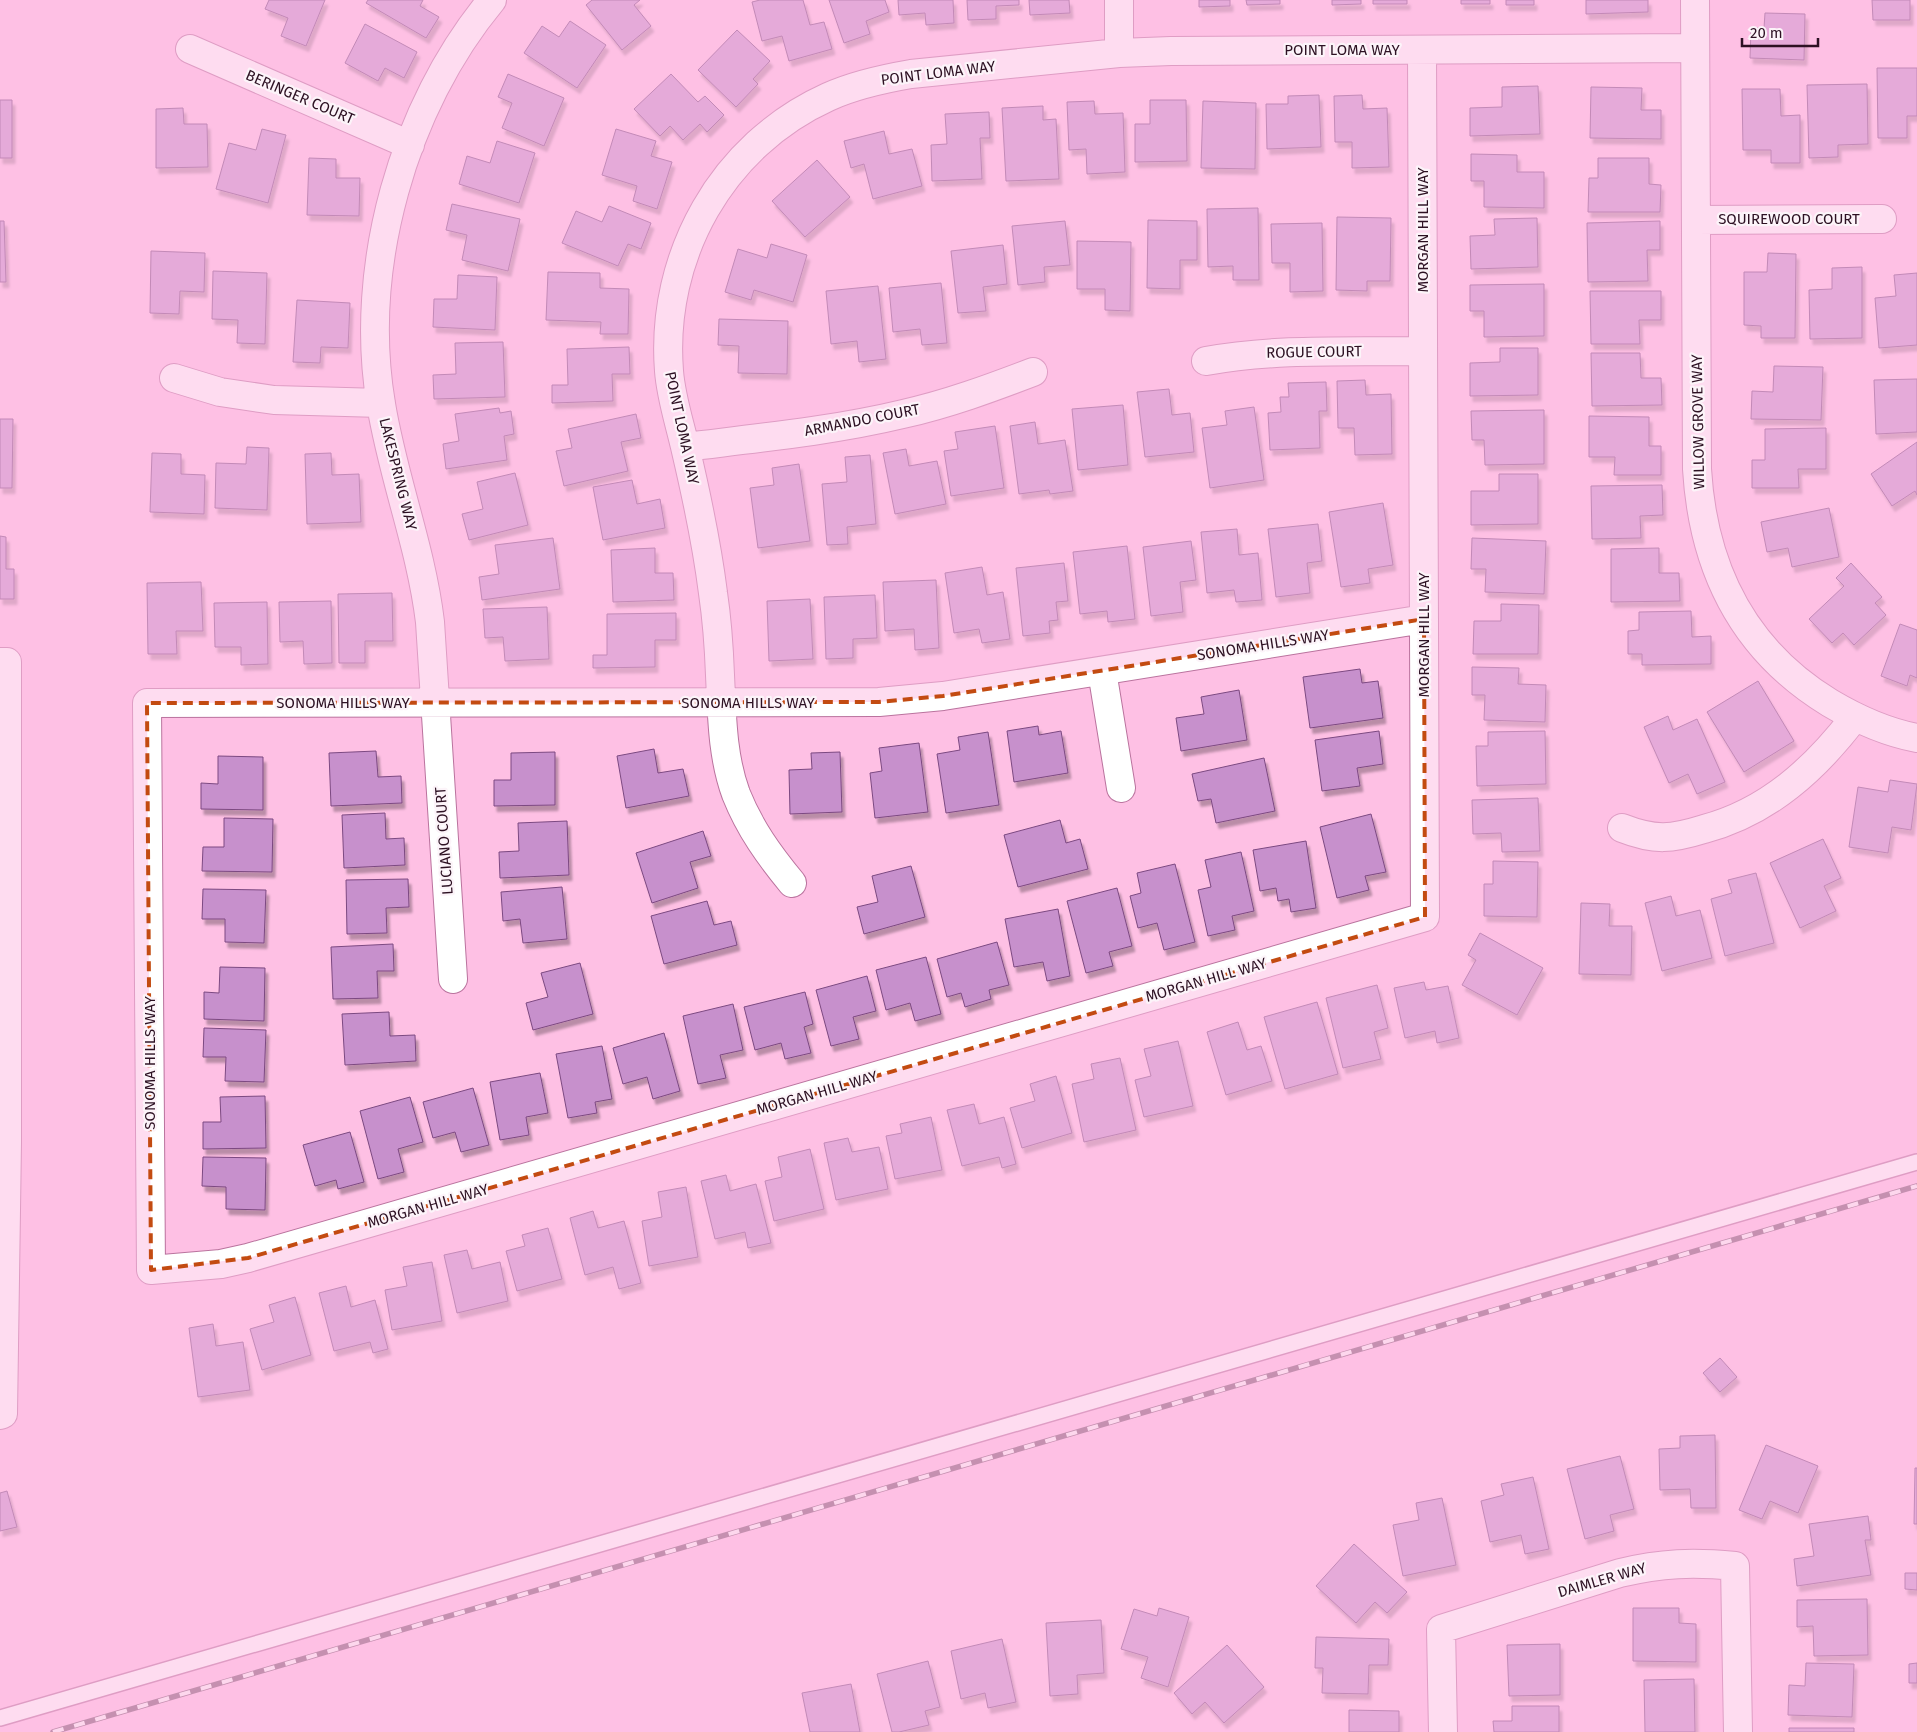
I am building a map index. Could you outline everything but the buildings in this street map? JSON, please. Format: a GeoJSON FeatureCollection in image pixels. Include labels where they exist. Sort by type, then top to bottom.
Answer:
{"type":"FeatureCollection","features":[{"type":"Feature","properties":{"kind":"street","name":"LAKESPRING WAY"},"geometry":{"type":"LineString","coordinates":[[436,704],[426,594],[415,540],[391,459],[381,403],[376,340],[378,284],[385,229],[399,176],[410,144],[426,106],[452,57],[492,0]]}},
{"type":"Feature","properties":{"kind":"street"},"geometry":{"type":"LineString","coordinates":[[1119,0],[1119,53]]}},
{"type":"Feature","properties":{"kind":"street","name":"WILLOW GROVE WAY"},"geometry":{"type":"LineString","coordinates":[[1695,0],[1697,469],[1702,518],[1711,555],[1735,607],[1751,632],[1790,675],[1812,692],[1854,718],[1917,738]]}},
{"type":"Feature","properties":{"kind":"street","name":"POINT LOMA WAY"},"geometry":{"type":"LineString","coordinates":[[792,883],[765,849],[749,822],[736,794],[725,749],[713,594],[701,516],[674,402],[667,346],[673,289],[691,235],[719,185],[757,143],[803,110],[856,86],[911,74],[1119,53],[1172,51],[1695,48]]}},
{"type":"Feature","properties":{"kind":"street","name":"BERINGER COURT"},"geometry":{"type":"LineString","coordinates":[[190,49],[410,144]]}},
{"type":"Feature","properties":{"kind":"street","name":"MORGAN HILL WAY"},"geometry":{"type":"LineString","coordinates":[[151,1270],[220,1264],[248,1258],[1425,916],[1422,50]]}},
{"type":"Feature","properties":{"kind":"street","name":"SQUIREWOOD COURT"},"geometry":{"type":"LineString","coordinates":[[1696,220],[1882,219]]}},
{"type":"Feature","properties":{"kind":"street","name":"ROGUE COURT"},"geometry":{"type":"LineString","coordinates":[[1206,360],[1267,352],[1423,351]]}},
{"type":"Feature","properties":{"kind":"street","name":"ARMANDO COURT"},"geometry":{"type":"LineString","coordinates":[[685,447],[841,427],[904,414],[967,397],[1033,372]]}},
{"type":"Feature","properties":{"kind":"street"},"geometry":{"type":"LineString","coordinates":[[174,378],[220,392],[274,400],[381,403]]}},
{"type":"Feature","properties":{"kind":"street","name":"SONOMA HILLS WAY"},"geometry":{"type":"LineString","coordinates":[[151,1270],[148,703],[879,702],[943,696],[1424,619]]}},
{"type":"Feature","properties":{"kind":"street"},"geometry":{"type":"LineString","coordinates":[[0,662],[7,662],[3,1414],[0,1415]]}},
{"type":"Feature","properties":{"kind":"street"},"geometry":{"type":"LineString","coordinates":[[1102,671],[1121,788]]}},
{"type":"Feature","properties":{"kind":"street","name":"LUCIANO COURT"},"geometry":{"type":"LineString","coordinates":[[436,704],[453,979]]}},
{"type":"Feature","properties":{"kind":"street"},"geometry":{"type":"LineString","coordinates":[[1622,828],[1655,837],[1677,837],[1720,825],[1746,814],[1794,783],[1836,742],[1854,718]]}},
{"type":"Feature","properties":{"kind":"street","name":"DAIMLER WAY"},"geometry":{"type":"LineString","coordinates":[[1443,1732],[1441,1629],[1620,1573],[1648,1566],[1678,1563],[1736,1566],[1738,1732]]}},
{"type":"Feature","properties":{"kind":"lane"},"geometry":{"type":"LineString","coordinates":[[0,1718],[1917,1162]]}},
{"type":"Feature","properties":{"kind":"highlighted area"},"geometry":{"type":"Polygon","coordinates":[[[1424,619],[1425,917],[248,1258],[151,1270],[147,703],[879,702],[943,696],[1424,619]]]}},
{"type":"Feature","properties":{"kind":"railway"},"geometry":{"type":"LineString","coordinates":[[53,1732],[1917,1186]]}}]}
